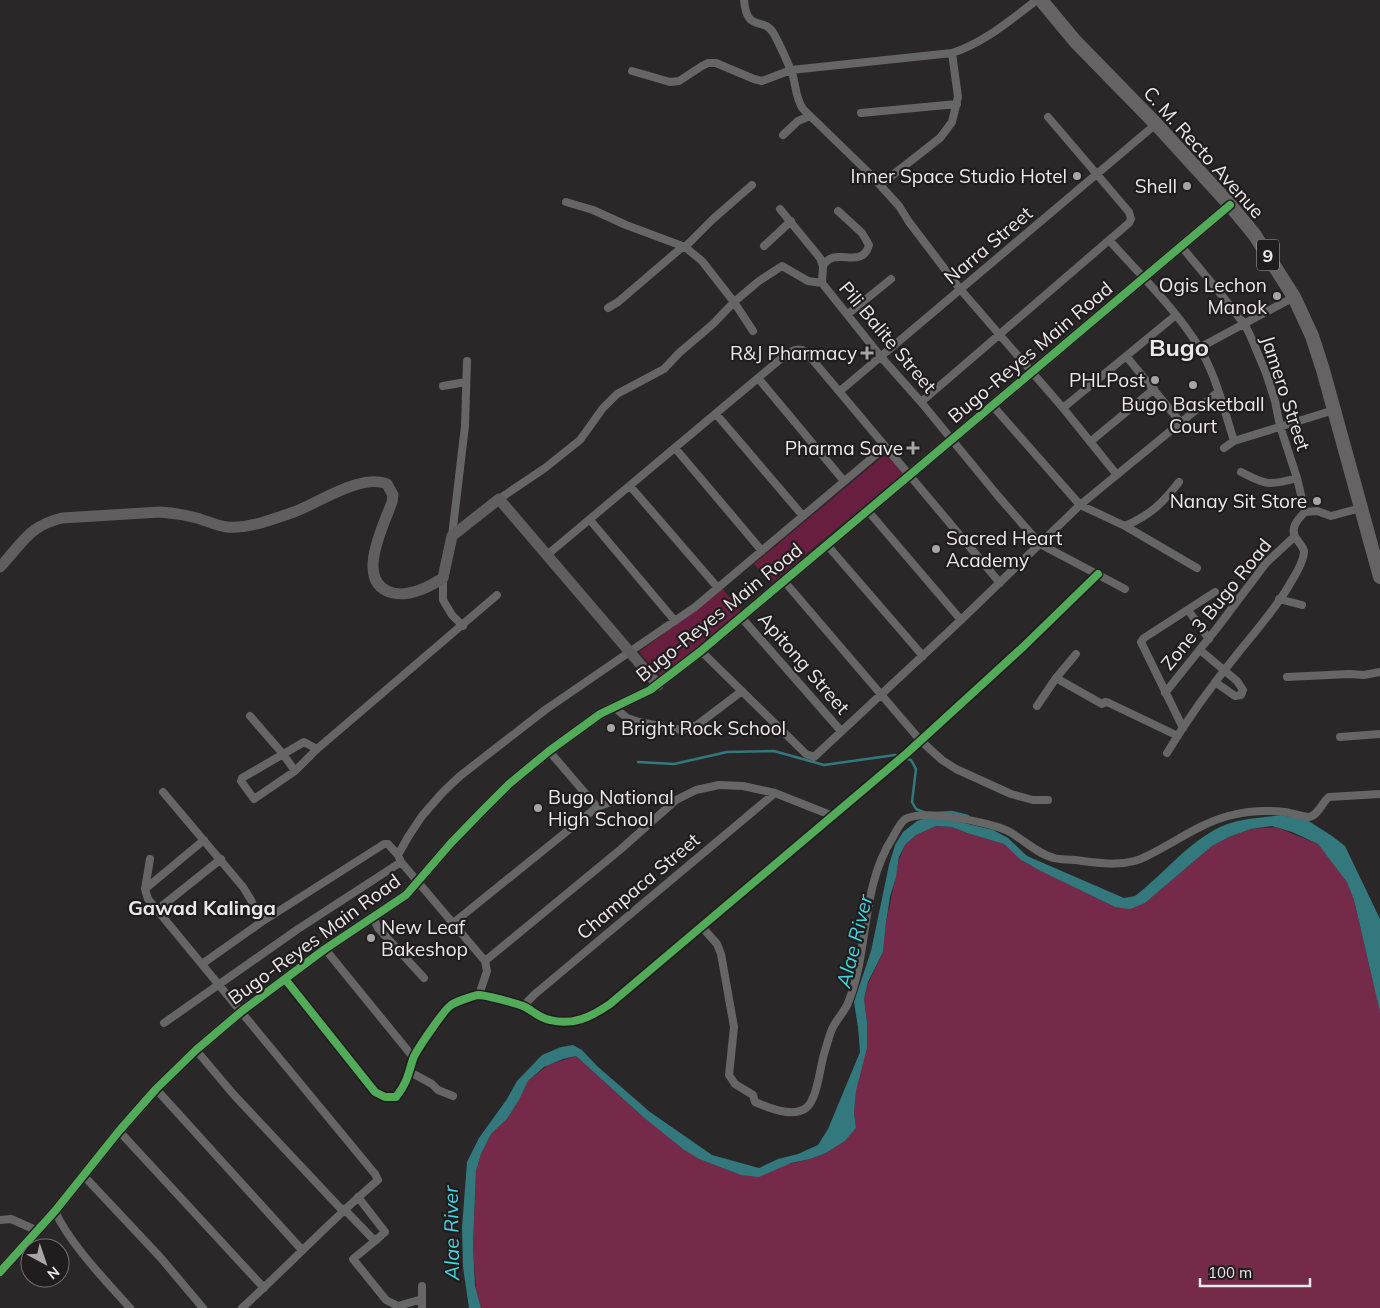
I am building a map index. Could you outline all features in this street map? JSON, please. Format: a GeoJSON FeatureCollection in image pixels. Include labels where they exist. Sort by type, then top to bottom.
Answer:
{"type":"FeatureCollection","features":[{"type":"Feature","properties":{"kind":"highway","name":"C. M. Recto Avenue"},"geometry":{"type":"LineString","coordinates":[[1041,0],[1075,41],[1156,124],[1230,205],[1254,234],[1294,297],[1312,336],[1380,577]]}},
{"type":"Feature","properties":{"kind":"street"},"geometry":{"type":"LineString","coordinates":[[744,0],[746,15],[753,22],[771,29],[791,70],[799,104],[899,206],[960,289],[1063,408],[1117,475]]}},
{"type":"Feature","properties":{"kind":"street"},"geometry":{"type":"LineString","coordinates":[[632,71],[670,82],[679,81],[708,63],[716,63],[754,80],[762,81],[791,70],[952,53],[979,42],[1037,0]]}},
{"type":"Feature","properties":{"kind":"street"},"geometry":{"type":"LineString","coordinates":[[880,186],[940,138],[952,122],[957,104],[958,90],[952,53]]}},
{"type":"Feature","properties":{"kind":"street"},"geometry":{"type":"LineString","coordinates":[[861,113],[957,104]]}},
{"type":"Feature","properties":{"kind":"street"},"geometry":{"type":"LineString","coordinates":[[783,135],[798,121],[810,116]]}},
{"type":"Feature","properties":{"kind":"street"},"geometry":{"type":"LineString","coordinates":[[921,402],[1129,223],[1130,215],[1048,117]]}},
{"type":"Feature","properties":{"kind":"street","name":"Narra Street"},"geometry":{"type":"LineString","coordinates":[[840,391],[1156,124]]}},
{"type":"Feature","properties":{"kind":"street"},"geometry":{"type":"LineString","coordinates":[[608,308],[618,302],[680,249],[685,247],[752,184]]}},
{"type":"Feature","properties":{"kind":"street"},"geometry":{"type":"LineString","coordinates":[[566,202],[593,210],[626,225],[685,247],[702,261],[734,302],[753,331]]}},
{"type":"Feature","properties":{"kind":"street","name":"Bugo-Reyes Main Road"},"geometry":{"type":"LineString","coordinates":[[0,1272],[55,1211],[119,1130],[156,1089],[196,1050],[242,1011],[326,948],[403,898],[451,843],[509,784],[589,721],[658,685],[701,651],[1230,205]]}},
{"type":"Feature","properties":{"kind":"street"},"geometry":{"type":"LineString","coordinates":[[780,209],[813,247],[824,266]]}},
{"type":"Feature","properties":{"kind":"street"},"geometry":{"type":"LineString","coordinates":[[452,536],[499,498],[545,468],[580,440],[603,408],[617,394],[643,382],[664,369],[679,352],[713,324],[734,302],[759,281],[782,266],[808,281],[822,283],[826,260],[832,257],[858,258],[864,254],[870,245],[862,233],[838,211]]}},
{"type":"Feature","properties":{"kind":"street"},"geometry":{"type":"LineString","coordinates":[[764,246],[791,221]]}},
{"type":"Feature","properties":{"kind":"street"},"geometry":{"type":"LineString","coordinates":[[1110,241],[1176,315],[1199,348],[1218,392],[1234,441]]}},
{"type":"Feature","properties":{"kind":"street","name":"Jamero Street"},"geometry":{"type":"LineString","coordinates":[[1181,246],[1245,325],[1266,373],[1275,401],[1280,426],[1297,478],[1305,512]]}},
{"type":"Feature","properties":{"kind":"street"},"geometry":{"type":"LineString","coordinates":[[848,314],[891,279]]}},
{"type":"Feature","properties":{"kind":"street","name":"Pili Balite Street"},"geometry":{"type":"LineString","coordinates":[[822,283],[881,357],[1040,544],[1125,589]]}},
{"type":"Feature","properties":{"kind":"street"},"geometry":{"type":"LineString","coordinates":[[1199,348],[1294,297]]}},
{"type":"Feature","properties":{"kind":"street"},"geometry":{"type":"LineString","coordinates":[[1063,408],[1176,315]]}},
{"type":"Feature","properties":{"kind":"street"},"geometry":{"type":"LineString","coordinates":[[548,555],[789,353],[794,350],[803,350],[840,391],[1000,583]]}},
{"type":"Feature","properties":{"kind":"street"},"geometry":{"type":"LineString","coordinates":[[1126,356],[1181,422]]}},
{"type":"Feature","properties":{"kind":"street"},"geometry":{"type":"LineString","coordinates":[[463,626],[452,616],[442,600],[443,578],[452,536],[465,426],[467,361]]}},
{"type":"Feature","properties":{"kind":"street"},"geometry":{"type":"LineString","coordinates":[[758,378],[844,481]]}},
{"type":"Feature","properties":{"kind":"street"},"geometry":{"type":"LineString","coordinates":[[443,386],[466,382]]}},
{"type":"Feature","properties":{"kind":"street"},"geometry":{"type":"LineString","coordinates":[[1090,442],[1154,389]]}},
{"type":"Feature","properties":{"kind":"street"},"geometry":{"type":"LineString","coordinates":[[701,651],[810,757],[818,755],[1080,505],[1218,392]]}},
{"type":"Feature","properties":{"kind":"street"},"geometry":{"type":"LineString","coordinates":[[992,405],[1080,505],[1125,526],[1197,568]]}},
{"type":"Feature","properties":{"kind":"street"},"geometry":{"type":"LineString","coordinates":[[1224,448],[1234,441],[1334,410]]}},
{"type":"Feature","properties":{"kind":"street"},"geometry":{"type":"LineString","coordinates":[[716,414],[803,516]]}},
{"type":"Feature","properties":{"kind":"street"},"geometry":{"type":"LineString","coordinates":[[164,1022],[399,858],[408,836],[422,816],[460,776],[545,710],[675,622],[885,447]]}},
{"type":"Feature","properties":{"kind":"street"},"geometry":{"type":"LineString","coordinates":[[675,448],[762,551]]}},
{"type":"Feature","properties":{"kind":"street"},"geometry":{"type":"LineString","coordinates":[[1241,472],[1264,483],[1280,484],[1297,478]]}},
{"type":"Feature","properties":{"kind":"street"},"geometry":{"type":"LineString","coordinates":[[0,567],[34,529],[51,521],[76,517],[160,512],[174,513],[224,527],[242,527],[288,514],[352,486],[374,481],[387,484],[393,495],[376,549],[373,573],[376,582],[383,589],[398,594],[428,588],[443,578]]}},
{"type":"Feature","properties":{"kind":"street"},"geometry":{"type":"LineString","coordinates":[[1125,526],[1142,519],[1154,511],[1179,482]]}},
{"type":"Feature","properties":{"kind":"street"},"geometry":{"type":"LineString","coordinates":[[630,486],[718,588]]}},
{"type":"Feature","properties":{"kind":"street"},"geometry":{"type":"LineString","coordinates":[[499,498],[658,685]]}},
{"type":"Feature","properties":{"kind":"street"},"geometry":{"type":"LineString","coordinates":[[1167,754],[1215,682],[1291,583],[1304,551],[1294,537],[1294,527],[1305,512],[1317,511],[1331,516],[1361,508]]}},
{"type":"Feature","properties":{"kind":"street"},"geometry":{"type":"LineString","coordinates":[[868,511],[961,620]]}},
{"type":"Feature","properties":{"kind":"street"},"geometry":{"type":"LineString","coordinates":[[590,520],[675,622]]}},
{"type":"Feature","properties":{"kind":"street","name":"Zone 3 Bugo Road"},"geometry":{"type":"LineString","coordinates":[[1165,693],[1209,639],[1266,563],[1294,537]]}},
{"type":"Feature","properties":{"kind":"street"},"geometry":{"type":"LineString","coordinates":[[827,545],[923,656]]}},
{"type":"Feature","properties":{"kind":"street"},"geometry":{"type":"LineString","coordinates":[[285,979],[375,1092],[384,1097],[396,1097],[405,1086],[413,1057],[450,1006],[479,995],[524,1006],[551,1021],[578,1021],[594,1015],[610,1004],[702,927],[907,753],[1024,646],[1098,574]]}},
{"type":"Feature","properties":{"kind":"street"},"geometry":{"type":"LineString","coordinates":[[784,581],[920,740],[942,760],[964,772],[1024,798],[1048,800]]}},
{"type":"Feature","properties":{"kind":"street"},"geometry":{"type":"LineString","coordinates":[[1183,728],[1141,642],[1144,638],[1215,592]]}},
{"type":"Feature","properties":{"kind":"street"},"geometry":{"type":"LineString","coordinates":[[317,749],[304,742],[241,779],[241,782],[251,797],[256,798],[295,771],[317,749],[497,595]]}},
{"type":"Feature","properties":{"kind":"street"},"geometry":{"type":"LineString","coordinates":[[1279,599],[1302,605]]}},
{"type":"Feature","properties":{"kind":"street"},"geometry":{"type":"LineString","coordinates":[[1188,610],[1209,639]]}},
{"type":"Feature","properties":{"kind":"street","name":"Apitong Street"},"geometry":{"type":"LineString","coordinates":[[741,617],[841,731]]}},
{"type":"Feature","properties":{"kind":"street"},"geometry":{"type":"LineString","coordinates":[[1200,650],[1243,688],[1241,695],[1231,695],[1215,682]]}},
{"type":"Feature","properties":{"kind":"street"},"geometry":{"type":"LineString","coordinates":[[1037,706],[1056,678],[1076,654]]}},
{"type":"Feature","properties":{"kind":"street"},"geometry":{"type":"LineString","coordinates":[[1287,676],[1364,675],[1380,672]]}},
{"type":"Feature","properties":{"kind":"street"},"geometry":{"type":"LineString","coordinates":[[1056,678],[1102,704],[1105,702],[1109,703],[1178,736]]}},
{"type":"Feature","properties":{"kind":"street"},"geometry":{"type":"LineString","coordinates":[[614,707],[628,718],[639,722],[681,730],[697,725],[742,691]]}},
{"type":"Feature","properties":{"kind":"street"},"geometry":{"type":"LineString","coordinates":[[250,716],[295,771]]}},
{"type":"Feature","properties":{"kind":"street"},"geometry":{"type":"LineString","coordinates":[[1340,737],[1380,734]]}},
{"type":"Feature","properties":{"kind":"street"},"geometry":{"type":"LineString","coordinates":[[549,751],[597,807]]}},
{"type":"Feature","properties":{"kind":"street"},"geometry":{"type":"LineString","coordinates":[[485,961],[621,849],[676,800],[696,790],[719,785],[743,786],[775,793],[833,816]]}},
{"type":"Feature","properties":{"kind":"street"},"geometry":{"type":"LineString","coordinates":[[163,792],[243,887],[251,900],[260,923]]}},
{"type":"Feature","properties":{"kind":"street","name":"Champaca Street"},"geometry":{"type":"LineString","coordinates":[[524,1006],[535,994],[775,793]]}},
{"type":"Feature","properties":{"kind":"street"},"geometry":{"type":"LineString","coordinates":[[702,927],[717,944],[721,954],[734,1027],[730,1070],[731,1079],[742,1089],[753,1095],[755,1102],[799,1112],[810,1105],[833,1028],[848,1003],[859,964],[877,866],[898,826],[912,816],[952,817],[982,823],[1010,832],[1053,858],[1118,864],[1147,857],[1212,821],[1230,816],[1248,812],[1284,812],[1310,816],[1317,813],[1324,801],[1329,797],[1380,794]]}},
{"type":"Feature","properties":{"kind":"street"},"geometry":{"type":"LineString","coordinates":[[452,924],[597,807],[619,799],[637,796],[652,796],[676,800]]}},
{"type":"Feature","properties":{"kind":"street"},"geometry":{"type":"LineString","coordinates":[[145,889],[204,840]]}},
{"type":"Feature","properties":{"kind":"street"},"geometry":{"type":"LineString","coordinates":[[202,964],[260,923],[384,844],[388,844],[452,924],[485,961],[487,971],[479,995]]}},
{"type":"Feature","properties":{"kind":"street"},"geometry":{"type":"LineString","coordinates":[[150,859],[145,889],[148,899],[242,1011],[378,1180],[343,1210],[242,1308]]}},
{"type":"Feature","properties":{"kind":"street"},"geometry":{"type":"LineString","coordinates":[[157,910],[220,859]]}},
{"type":"Feature","properties":{"kind":"street"},"geometry":{"type":"LineString","coordinates":[[373,917],[378,928],[424,978]]}},
{"type":"Feature","properties":{"kind":"street"},"geometry":{"type":"LineString","coordinates":[[326,948],[413,1057]]}},
{"type":"Feature","properties":{"kind":"street"},"geometry":{"type":"LineString","coordinates":[[196,1050],[234,1095],[375,1241]]}},
{"type":"Feature","properties":{"kind":"street"},"geometry":{"type":"LineString","coordinates":[[410,1072],[432,1084],[438,1090],[453,1096]]}},
{"type":"Feature","properties":{"kind":"street"},"geometry":{"type":"LineString","coordinates":[[156,1089],[302,1250]]}},
{"type":"Feature","properties":{"kind":"street"},"geometry":{"type":"LineString","coordinates":[[119,1130],[264,1288]]}},
{"type":"Feature","properties":{"kind":"street"},"geometry":{"type":"LineString","coordinates":[[83,1175],[160,1257],[203,1308]]}},
{"type":"Feature","properties":{"kind":"street"},"geometry":{"type":"LineString","coordinates":[[358,1197],[385,1232],[353,1260],[386,1300],[398,1307],[422,1299]]}},
{"type":"Feature","properties":{"kind":"street"},"geometry":{"type":"LineString","coordinates":[[55,1211],[72,1239],[130,1308]]}},
{"type":"Feature","properties":{"kind":"street"},"geometry":{"type":"LineString","coordinates":[[0,1220],[11,1219],[38,1231]]}},
{"type":"Feature","properties":{"kind":"street"},"geometry":{"type":"LineString","coordinates":[[422,1286],[422,1308]]}},
{"type":"Feature","properties":{"kind":"shaded area"},"geometry":{"type":"Polygon","coordinates":[[[888,452],[905,472],[771,583],[754,564],[888,452]]]}},
{"type":"Feature","properties":{"kind":"shaded area"},"geometry":{"type":"Polygon","coordinates":[[[723,589],[741,611],[661,677],[639,652],[723,589]]]}},
{"type":"Feature","properties":{"kind":"shaded area"},"geometry":{"type":"Polygon","coordinates":[[[936,826],[952,827],[1004,844],[1024,862],[1115,907],[1145,903],[1212,846],[1251,829],[1276,827],[1318,844],[1349,885],[1380,1011],[1380,1308],[481,1308],[476,1290],[473,1245],[476,1171],[481,1154],[491,1134],[507,1119],[528,1081],[548,1065],[576,1056],[642,1116],[699,1159],[741,1175],[810,1159],[826,1153],[845,1141],[856,1128],[854,1113],[856,1091],[867,1022],[864,999],[868,984],[883,952],[886,923],[899,860],[905,845],[916,835],[936,826]]]}},
{"type":"Feature","properties":{"kind":"water"},"geometry":{"type":"Polygon","coordinates":[[[1281,815],[1307,820],[1345,846],[1380,919],[1380,1012],[1354,900],[1347,882],[1318,844],[1292,832],[1272,826],[1251,829],[1229,837],[1212,846],[1145,903],[1130,909],[1115,907],[1041,871],[1021,860],[1004,844],[952,827],[936,826],[916,835],[905,845],[899,857],[890,897],[883,952],[868,982],[864,999],[867,1022],[867,1048],[856,1091],[854,1113],[856,1128],[845,1141],[826,1153],[791,1163],[759,1177],[741,1175],[699,1159],[683,1149],[642,1116],[576,1056],[544,1067],[528,1081],[507,1119],[491,1134],[481,1154],[476,1171],[473,1245],[475,1286],[481,1308],[469,1308],[463,1267],[462,1228],[467,1162],[479,1138],[507,1099],[517,1081],[542,1055],[561,1047],[573,1045],[582,1050],[597,1066],[650,1112],[712,1155],[759,1168],[818,1145],[828,1129],[860,1052],[854,1002],[871,951],[895,845],[903,832],[917,821],[934,816],[993,830],[1008,838],[1027,856],[1124,898],[1135,896],[1197,841],[1220,827],[1242,820],[1281,815]]]}},
{"type":"Feature","properties":{"kind":"waterway"},"geometry":{"type":"LineString","coordinates":[[638,762],[674,764],[727,752],[774,751],[824,765],[899,756]]}},
{"type":"Feature","properties":{"kind":"waterway"},"geometry":{"type":"LineString","coordinates":[[904,758],[911,760],[916,769],[912,802],[916,809],[926,813]]}},
{"type":"Feature","properties":{"kind":"waterway"},"geometry":{"type":"LineString","coordinates":[[939,813],[952,812],[968,816]]}},
{"type":"Feature","properties":{"kind":"cycle path"},"geometry":{"type":"LineString","coordinates":[[0,1272],[55,1211],[119,1131],[156,1089],[196,1050],[242,1011],[325,949],[406,895],[451,843],[509,784],[549,751],[600,714],[650,690],[701,651],[1230,205]]}},
{"type":"Feature","properties":{"kind":"cycle path"},"geometry":{"type":"LineString","coordinates":[[285,979],[375,1092],[385,1097],[396,1097],[400,1092],[413,1059],[424,1040],[447,1009],[459,1001],[478,995],[487,996],[523,1006],[542,1018],[558,1022],[574,1021],[596,1013],[610,1004],[907,753],[1024,646],[1098,574]]}},
{"type":"Feature","properties":{"kind":"place","name":"Inner Space Studio Hotel"},"geometry":{"type":"Point","coordinates":[1077,176]}},
{"type":"Feature","properties":{"kind":"place","name":"Shell"},"geometry":{"type":"Point","coordinates":[1187,186]}},
{"type":"Feature","properties":{"kind":"place","name":"Ogis Lechon Manok"},"geometry":{"type":"Point","coordinates":[1277,296]}},
{"type":"Feature","properties":{"kind":"place","name":"R&J Pharmacy"},"geometry":{"type":"Point","coordinates":[867,353]}},
{"type":"Feature","properties":{"kind":"place","name":"PHLPost"},"geometry":{"type":"Point","coordinates":[1155,380]}},
{"type":"Feature","properties":{"kind":"place","name":"Bugo Basketball Court"},"geometry":{"type":"Point","coordinates":[1193,385]}},
{"type":"Feature","properties":{"kind":"place","name":"Pharma Save"},"geometry":{"type":"Point","coordinates":[913,448]}},
{"type":"Feature","properties":{"kind":"place","name":"Nanay Sit Store"},"geometry":{"type":"Point","coordinates":[1317,501]}},
{"type":"Feature","properties":{"kind":"place","name":"Sacred Heart Academy"},"geometry":{"type":"Point","coordinates":[936,549]}},
{"type":"Feature","properties":{"kind":"place","name":"Bright Rock School"},"geometry":{"type":"Point","coordinates":[611,728]}},
{"type":"Feature","properties":{"kind":"place","name":"Bugo National High School"},"geometry":{"type":"Point","coordinates":[538,808]}},
{"type":"Feature","properties":{"kind":"place","name":"New Leaf Bakeshop"},"geometry":{"type":"Point","coordinates":[371,938]}},
{"type":"Feature","properties":{"kind":"district","name":"Bugo"},"geometry":{"type":"Point","coordinates":[1179,347]}},
{"type":"Feature","properties":{"kind":"district","name":"Gawad Kalinga"},"geometry":{"type":"Point","coordinates":[202,907]}},
{"type":"Feature","properties":{"kind":"water label","name":"Alae River"},"geometry":{"type":"Point","coordinates":[854,941]}},
{"type":"Feature","properties":{"kind":"water label","name":"Alae River"},"geometry":{"type":"Point","coordinates":[451,1233]}}]}
